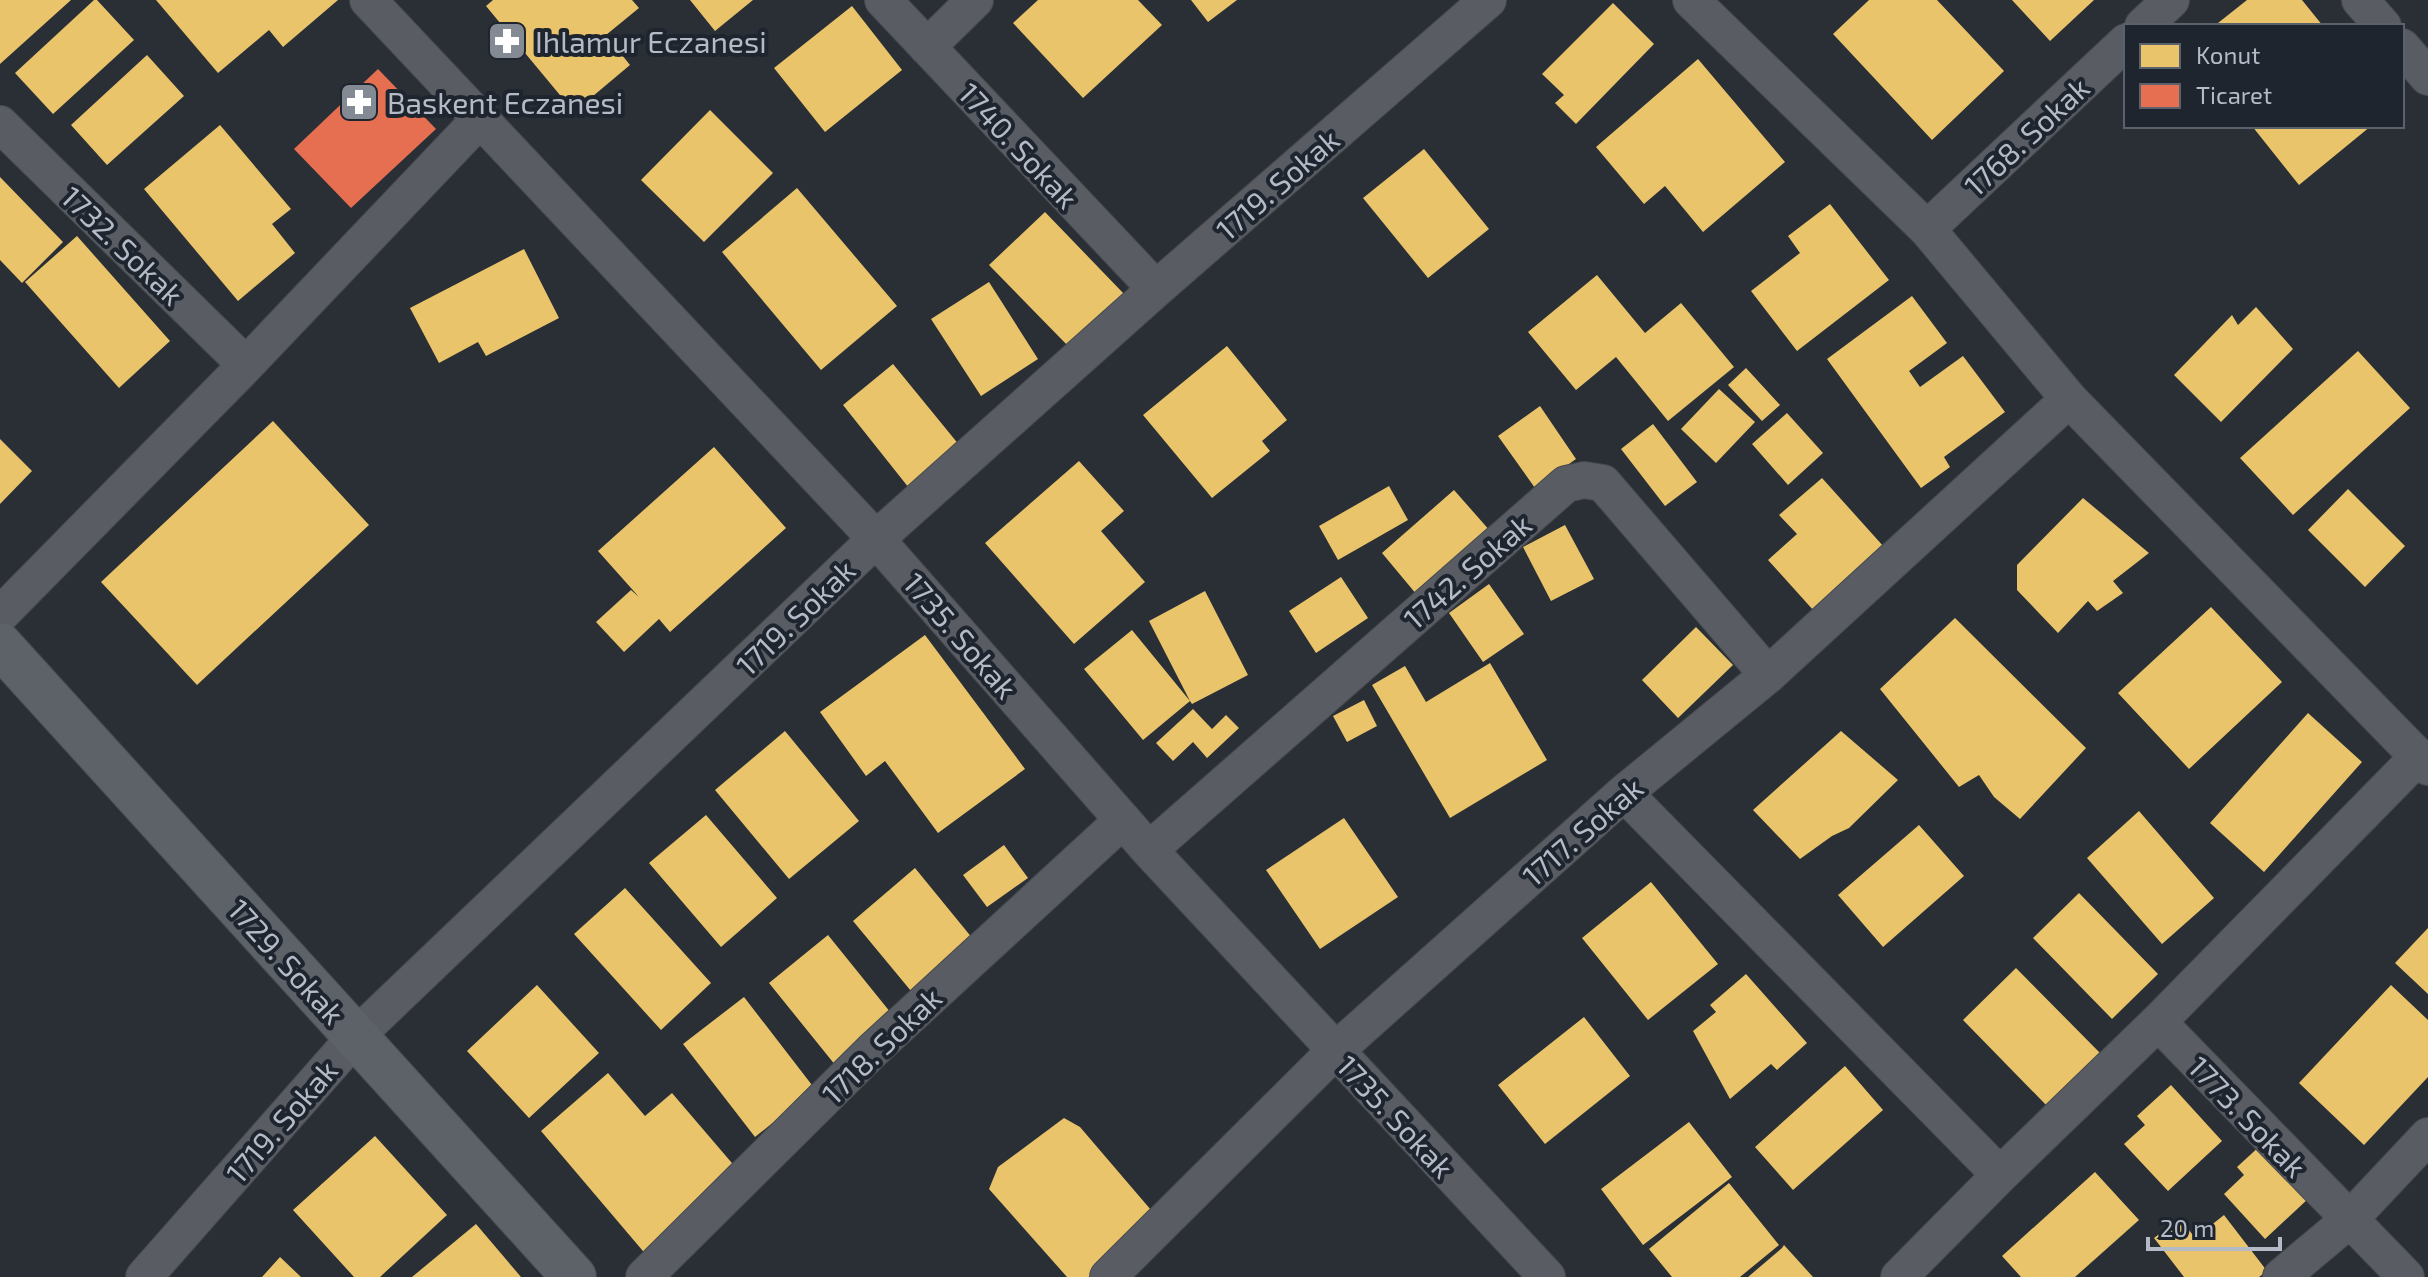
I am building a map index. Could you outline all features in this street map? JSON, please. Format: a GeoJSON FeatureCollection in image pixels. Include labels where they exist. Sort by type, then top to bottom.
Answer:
{"type":"FeatureCollection","features":[{"type":"Feature","properties":{"kind":"street","name":"1735. Sokak"},"geometry":{"type":"LineString","coordinates":[[368,0],[876,539],[1149,850],[1547,1277]]}},
{"type":"Feature","properties":{"kind":"street","name":"1740. Sokak"},"geometry":{"type":"LineString","coordinates":[[883,0],[1156,289]]}},
{"type":"Feature","properties":{"kind":"street"},"geometry":{"type":"LineString","coordinates":[[927,47],[975,0]]}},
{"type":"Feature","properties":{"kind":"street","name":"1719. Sokak"},"geometry":{"type":"LineString","coordinates":[[144,1277],[356,1036],[876,539],[1156,289],[1488,0]]}},
{"type":"Feature","properties":{"kind":"street"},"geometry":{"type":"LineString","coordinates":[[1691,0],[1927,229],[2069,399],[2424,761],[1899,1277]]}},
{"type":"Feature","properties":{"kind":"street"},"geometry":{"type":"LineString","coordinates":[[2145,24],[2171,0]]}},
{"type":"Feature","properties":{"kind":"street"},"geometry":{"type":"LineString","coordinates":[[2360,0],[2381,24]]}},
{"type":"Feature","properties":{"kind":"street","name":"1768. Sokak"},"geometry":{"type":"LineString","coordinates":[[1927,229],[2124,44]]}},
{"type":"Feature","properties":{"kind":"street"},"geometry":{"type":"LineString","coordinates":[[2404,49],[2428,77]]}},
{"type":"Feature","properties":{"kind":"street"},"geometry":{"type":"LineString","coordinates":[[0,615],[246,365],[481,118]]}},
{"type":"Feature","properties":{"kind":"street","name":"1732. Sokak"},"geometry":{"type":"LineString","coordinates":[[0,124],[246,365]]}},
{"type":"Feature","properties":{"kind":"street","name":"1717. Sokak"},"geometry":{"type":"LineString","coordinates":[[1108,1277],[1335,1051],[1624,793],[1768,675],[2069,399]]}},
{"type":"Feature","properties":{"kind":"street","name":"1742. Sokak"},"geometry":{"type":"LineString","coordinates":[[1149,850],[1566,484],[1584,480],[1603,483],[1768,675]]}},
{"type":"Feature","properties":{"kind":"street","name":"1729. Sokak"},"geometry":{"type":"LineString","coordinates":[[0,645],[574,1277]]}},
{"type":"Feature","properties":{"kind":"street"},"geometry":{"type":"LineString","coordinates":[[1624,793],[2000,1175]]}},
{"type":"Feature","properties":{"kind":"street","name":"1718. Sokak"},"geometry":{"type":"LineString","coordinates":[[644,1277],[873,1050],[1123,820]]}},
{"type":"Feature","properties":{"kind":"street","name":"1773. Sokak"},"geometry":{"type":"LineString","coordinates":[[2158,1022],[2406,1277]]}},
{"type":"Feature","properties":{"kind":"street"},"geometry":{"type":"LineString","coordinates":[[2281,1277],[2349,1220],[2428,1136]]}},
{"type":"Feature","properties":{"kind":"building: Konut"},"geometry":{"type":"Polygon","coordinates":[[[0,0],[71,0],[0,64],[0,0]]]}},
{"type":"Feature","properties":{"kind":"building: Konut"},"geometry":{"type":"Polygon","coordinates":[[[94,0],[134,40],[53,114],[15,73],[94,0]]]}},
{"type":"Feature","properties":{"kind":"building: Konut"},"geometry":{"type":"Polygon","coordinates":[[[156,0],[338,0],[283,47],[269,30],[218,73],[156,0]]]}},
{"type":"Feature","properties":{"kind":"building: Konut"},"geometry":{"type":"Polygon","coordinates":[[[493,0],[632,0],[639,8],[606,35],[630,65],[574,112],[486,6],[493,0]]]}},
{"type":"Feature","properties":{"kind":"building: Konut"},"geometry":{"type":"Polygon","coordinates":[[[690,0],[753,0],[715,31],[690,0]]]}},
{"type":"Feature","properties":{"kind":"building: Konut"},"geometry":{"type":"Polygon","coordinates":[[[1038,0],[1138,0],[1162,25],[1083,98],[1013,23],[1038,0]]]}},
{"type":"Feature","properties":{"kind":"building: Konut"},"geometry":{"type":"Polygon","coordinates":[[[1191,0],[1237,0],[1208,22],[1191,0]]]}},
{"type":"Feature","properties":{"kind":"building: Konut"},"geometry":{"type":"Polygon","coordinates":[[[1869,0],[1937,0],[2004,71],[1932,140],[1833,34],[1869,0]]]}},
{"type":"Feature","properties":{"kind":"building: Konut"},"geometry":{"type":"Polygon","coordinates":[[[2012,0],[2094,0],[2050,41],[2012,0]]]}},
{"type":"Feature","properties":{"kind":"building: Konut"},"geometry":{"type":"Polygon","coordinates":[[[2247,0],[2302,0],[2321,24],[2219,24],[2247,0]]]}},
{"type":"Feature","properties":{"kind":"building: Konut"},"geometry":{"type":"Polygon","coordinates":[[[1613,3],[1654,44],[1576,124],[1555,103],[1564,95],[1542,74],[1613,3]]]}},
{"type":"Feature","properties":{"kind":"building: Konut"},"geometry":{"type":"Polygon","coordinates":[[[852,6],[902,70],[825,132],[774,68],[852,6]]]}},
{"type":"Feature","properties":{"kind":"building: Konut"},"geometry":{"type":"Polygon","coordinates":[[[147,55],[184,96],[107,165],[71,125],[147,55]]]}},
{"type":"Feature","properties":{"kind":"building: Konut"},"geometry":{"type":"Polygon","coordinates":[[[1698,59],[1785,162],[1703,232],[1665,186],[1644,204],[1596,147],[1698,59]]]}},
{"type":"Feature","properties":{"kind":"building: Konut"},"geometry":{"type":"Polygon","coordinates":[[[710,110],[773,173],[704,242],[641,180],[710,110]]]}},
{"type":"Feature","properties":{"kind":"building: Konut"},"geometry":{"type":"Polygon","coordinates":[[[220,125],[291,209],[272,224],[295,253],[238,301],[144,189],[220,125]]]}},
{"type":"Feature","properties":{"kind":"building: Konut"},"geometry":{"type":"Polygon","coordinates":[[[2254,128],[2369,128],[2299,185],[2254,128]]]}},
{"type":"Feature","properties":{"kind":"building: Konut"},"geometry":{"type":"Polygon","coordinates":[[[1424,149],[1489,229],[1428,278],[1363,198],[1424,149]]]}},
{"type":"Feature","properties":{"kind":"building: Konut"},"geometry":{"type":"Polygon","coordinates":[[[0,177],[63,242],[22,283],[0,260],[0,177]]]}},
{"type":"Feature","properties":{"kind":"building: Konut"},"geometry":{"type":"Polygon","coordinates":[[[797,188],[897,306],[821,370],[722,252],[797,188]]]}},
{"type":"Feature","properties":{"kind":"building: Konut"},"geometry":{"type":"Polygon","coordinates":[[[1830,204],[1889,280],[1797,351],[1751,291],[1800,253],[1788,236],[1830,204]]]}},
{"type":"Feature","properties":{"kind":"building: Konut"},"geometry":{"type":"Polygon","coordinates":[[[1045,212],[1125,295],[1070,348],[989,265],[1045,212]]]}},
{"type":"Feature","properties":{"kind":"building: Konut"},"geometry":{"type":"Polygon","coordinates":[[[77,236],[170,341],[119,388],[25,282],[77,236]]]}},
{"type":"Feature","properties":{"kind":"building: Konut"},"geometry":{"type":"Polygon","coordinates":[[[524,249],[559,318],[486,356],[478,342],[439,363],[410,308],[524,249]]]}},
{"type":"Feature","properties":{"kind":"building: Konut"},"geometry":{"type":"Polygon","coordinates":[[[1597,275],[1645,333],[1681,303],[1734,367],[1668,421],[1616,357],[1576,390],[1528,332],[1597,275]]]}},
{"type":"Feature","properties":{"kind":"building: Konut"},"geometry":{"type":"Polygon","coordinates":[[[989,282],[1038,359],[981,396],[931,319],[989,282]]]}},
{"type":"Feature","properties":{"kind":"building: Konut"},"geometry":{"type":"Polygon","coordinates":[[[1912,296],[1947,343],[1909,371],[1920,387],[1963,356],[2005,412],[1944,457],[1950,467],[1921,488],[1827,359],[1912,296]]]}},
{"type":"Feature","properties":{"kind":"building: Konut"},"geometry":{"type":"Polygon","coordinates":[[[2256,307],[2293,349],[2221,422],[2174,375],[2232,315],[2238,325],[2256,307]]]}},
{"type":"Feature","properties":{"kind":"building: Konut"},"geometry":{"type":"Polygon","coordinates":[[[1227,346],[1287,420],[1262,441],[1270,451],[1212,498],[1143,415],[1227,346]]]}},
{"type":"Feature","properties":{"kind":"building: Konut"},"geometry":{"type":"Polygon","coordinates":[[[2358,351],[2410,408],[2293,515],[2240,458],[2358,351]]]}},
{"type":"Feature","properties":{"kind":"building: Konut"},"geometry":{"type":"Polygon","coordinates":[[[893,364],[960,446],[909,488],[843,405],[893,364]]]}},
{"type":"Feature","properties":{"kind":"building: Konut"},"geometry":{"type":"Polygon","coordinates":[[[1746,368],[1780,405],[1762,421],[1728,385],[1746,368]]]}},
{"type":"Feature","properties":{"kind":"building: Konut"},"geometry":{"type":"Polygon","coordinates":[[[1719,389],[1755,422],[1716,463],[1681,429],[1719,389]]]}},
{"type":"Feature","properties":{"kind":"building: Konut"},"geometry":{"type":"Polygon","coordinates":[[[1540,406],[1576,459],[1535,488],[1498,436],[1540,406]]]}},
{"type":"Feature","properties":{"kind":"building: Konut"},"geometry":{"type":"Polygon","coordinates":[[[1787,413],[1823,453],[1788,485],[1752,444],[1787,413]]]}},
{"type":"Feature","properties":{"kind":"building: Konut"},"geometry":{"type":"Polygon","coordinates":[[[273,421],[369,525],[197,685],[101,582],[273,421]]]}},
{"type":"Feature","properties":{"kind":"building: Konut"},"geometry":{"type":"Polygon","coordinates":[[[1653,424],[1697,482],[1665,506],[1621,449],[1653,424]]]}},
{"type":"Feature","properties":{"kind":"building: Konut"},"geometry":{"type":"Polygon","coordinates":[[[0,439],[32,471],[0,504],[0,439]]]}},
{"type":"Feature","properties":{"kind":"building: Konut"},"geometry":{"type":"Polygon","coordinates":[[[714,447],[786,528],[670,632],[659,619],[624,652],[596,622],[631,590],[639,597],[598,551],[714,447]]]}},
{"type":"Feature","properties":{"kind":"building: Konut"},"geometry":{"type":"Polygon","coordinates":[[[1079,461],[1124,511],[1101,531],[1145,582],[1074,644],[985,543],[1079,461]]]}},
{"type":"Feature","properties":{"kind":"building: Konut"},"geometry":{"type":"Polygon","coordinates":[[[1822,478],[1884,547],[1814,611],[1768,560],[1797,534],[1779,515],[1822,478]]]}},
{"type":"Feature","properties":{"kind":"building: Konut"},"geometry":{"type":"Polygon","coordinates":[[[1389,486],[1408,520],[1338,560],[1319,526],[1389,486]]]}},
{"type":"Feature","properties":{"kind":"building: Konut"},"geometry":{"type":"Polygon","coordinates":[[[2348,489],[2405,546],[2365,587],[2308,530],[2348,489]]]}},
{"type":"Feature","properties":{"kind":"building: Konut"},"geometry":{"type":"Polygon","coordinates":[[[1454,490],[1491,532],[1417,595],[1382,553],[1454,490]]]}},
{"type":"Feature","properties":{"kind":"building: Konut"},"geometry":{"type":"Polygon","coordinates":[[[2083,498],[2149,553],[2113,581],[2123,593],[2097,611],[2088,601],[2058,633],[2017,590],[2017,565],[2083,498]]]}},
{"type":"Feature","properties":{"kind":"building: Konut"},"geometry":{"type":"Polygon","coordinates":[[[1565,525],[1594,579],[1551,601],[1523,547],[1565,525]]]}},
{"type":"Feature","properties":{"kind":"building: Konut"},"geometry":{"type":"Polygon","coordinates":[[[1341,577],[1368,618],[1316,653],[1289,611],[1341,577]]]}},
{"type":"Feature","properties":{"kind":"building: Konut"},"geometry":{"type":"Polygon","coordinates":[[[1489,584],[1524,634],[1483,662],[1449,613],[1489,584]]]}},
{"type":"Feature","properties":{"kind":"building: Konut"},"geometry":{"type":"Polygon","coordinates":[[[1205,591],[1248,675],[1192,704],[1149,621],[1205,591]]]}},
{"type":"Feature","properties":{"kind":"building: Konut"},"geometry":{"type":"Polygon","coordinates":[[[2211,607],[2282,682],[2189,769],[2118,693],[2211,607]]]}},
{"type":"Feature","properties":{"kind":"building: Konut"},"geometry":{"type":"Polygon","coordinates":[[[1955,618],[2086,748],[2020,819],[1994,797],[1979,775],[1959,787],[1880,689],[1955,618]]]}},
{"type":"Feature","properties":{"kind":"building: Konut"},"geometry":{"type":"Polygon","coordinates":[[[1696,627],[1733,665],[1678,718],[1642,680],[1696,627]]]}},
{"type":"Feature","properties":{"kind":"building: Konut"},"geometry":{"type":"Polygon","coordinates":[[[1132,630],[1190,701],[1143,740],[1084,669],[1132,630]]]}},
{"type":"Feature","properties":{"kind":"building: Konut"},"geometry":{"type":"Polygon","coordinates":[[[925,635],[1025,769],[938,833],[885,761],[866,776],[820,712],[925,635]]]}},
{"type":"Feature","properties":{"kind":"building: Konut"},"geometry":{"type":"Polygon","coordinates":[[[1490,663],[1547,760],[1450,818],[1372,685],[1405,666],[1426,702],[1490,663]]]}},
{"type":"Feature","properties":{"kind":"building: Konut"},"geometry":{"type":"Polygon","coordinates":[[[1364,700],[1377,726],[1347,742],[1333,716],[1364,700]]]}},
{"type":"Feature","properties":{"kind":"building: Konut"},"geometry":{"type":"Polygon","coordinates":[[[1193,709],[1212,729],[1226,715],[1239,728],[1207,758],[1193,742],[1173,761],[1156,743],[1193,709]]]}},
{"type":"Feature","properties":{"kind":"building: Konut"},"geometry":{"type":"Polygon","coordinates":[[[2308,713],[2362,762],[2264,872],[2210,823],[2308,713]]]}},
{"type":"Feature","properties":{"kind":"building: Konut"},"geometry":{"type":"Polygon","coordinates":[[[785,731],[859,821],[789,879],[715,790],[785,731]]]}},
{"type":"Feature","properties":{"kind":"building: Konut"},"geometry":{"type":"Polygon","coordinates":[[[1841,731],[1898,780],[1849,828],[1800,859],[1753,810],[1841,731]]]}},
{"type":"Feature","properties":{"kind":"building: Konut"},"geometry":{"type":"Polygon","coordinates":[[[2139,811],[2214,898],[2162,944],[2087,858],[2139,811]]]}},
{"type":"Feature","properties":{"kind":"building: Konut"},"geometry":{"type":"Polygon","coordinates":[[[706,815],[777,898],[721,947],[649,863],[706,815]]]}},
{"type":"Feature","properties":{"kind":"building: Konut"},"geometry":{"type":"Polygon","coordinates":[[[1344,818],[1398,897],[1320,949],[1266,870],[1344,818]]]}},
{"type":"Feature","properties":{"kind":"building: Konut"},"geometry":{"type":"Polygon","coordinates":[[[1919,825],[1964,876],[1883,947],[1838,895],[1919,825]]]}},
{"type":"Feature","properties":{"kind":"building: Konut"},"geometry":{"type":"Polygon","coordinates":[[[1004,845],[1028,878],[987,907],[963,875],[1004,845]]]}},
{"type":"Feature","properties":{"kind":"building: Konut"},"geometry":{"type":"Polygon","coordinates":[[[915,868],[973,939],[911,991],[853,921],[915,868]]]}},
{"type":"Feature","properties":{"kind":"building: Konut"},"geometry":{"type":"Polygon","coordinates":[[[1651,882],[1718,964],[1648,1020],[1582,938],[1651,882]]]}},
{"type":"Feature","properties":{"kind":"building: Konut"},"geometry":{"type":"Polygon","coordinates":[[[625,888],[711,983],[661,1030],[574,934],[625,888]]]}},
{"type":"Feature","properties":{"kind":"building: Konut"},"geometry":{"type":"Polygon","coordinates":[[[2079,893],[2158,974],[2112,1019],[2033,938],[2079,893]]]}},
{"type":"Feature","properties":{"kind":"building: Konut"},"geometry":{"type":"Polygon","coordinates":[[[2428,928],[2428,994],[2395,963],[2428,928]]]}},
{"type":"Feature","properties":{"kind":"building: Konut"},"geometry":{"type":"Polygon","coordinates":[[[828,935],[895,1018],[836,1066],[769,983],[828,935]]]}},
{"type":"Feature","properties":{"kind":"building: Konut"},"geometry":{"type":"Polygon","coordinates":[[[2016,968],[2101,1054],[2048,1107],[1963,1020],[2016,968]]]}},
{"type":"Feature","properties":{"kind":"building: Konut"},"geometry":{"type":"Polygon","coordinates":[[[1746,974],[1807,1043],[1777,1070],[1771,1064],[1730,1099],[1693,1031],[1716,1012],[1710,1005],[1746,974]]]}},
{"type":"Feature","properties":{"kind":"building: Konut"},"geometry":{"type":"Polygon","coordinates":[[[537,985],[599,1053],[529,1118],[467,1051],[537,985]]]}},
{"type":"Feature","properties":{"kind":"building: Konut"},"geometry":{"type":"Polygon","coordinates":[[[2391,985],[2428,1020],[2428,1077],[2364,1145],[2299,1083],[2391,985]]]}},
{"type":"Feature","properties":{"kind":"building: Konut"},"geometry":{"type":"Polygon","coordinates":[[[744,997],[815,1089],[755,1137],[683,1044],[744,997]]]}},
{"type":"Feature","properties":{"kind":"building: Konut"},"geometry":{"type":"Polygon","coordinates":[[[1584,1017],[1630,1076],[1545,1144],[1498,1085],[1584,1017]]]}},
{"type":"Feature","properties":{"kind":"building: Konut"},"geometry":{"type":"Polygon","coordinates":[[[1845,1066],[1883,1110],[1793,1190],[1755,1147],[1845,1066]]]}},
{"type":"Feature","properties":{"kind":"building: Konut"},"geometry":{"type":"Polygon","coordinates":[[[608,1073],[645,1116],[672,1093],[743,1176],[648,1257],[541,1131],[608,1073]]]}},
{"type":"Feature","properties":{"kind":"building: Konut"},"geometry":{"type":"Polygon","coordinates":[[[2171,1085],[2222,1141],[2168,1191],[2124,1144],[2145,1125],[2137,1116],[2171,1085]]]}},
{"type":"Feature","properties":{"kind":"building: Konut"},"geometry":{"type":"Polygon","coordinates":[[[1064,1118],[1080,1127],[1151,1210],[1098,1277],[1067,1277],[989,1189],[998,1167],[1064,1118]]]}},
{"type":"Feature","properties":{"kind":"building: Konut"},"geometry":{"type":"Polygon","coordinates":[[[1689,1122],[1732,1177],[1643,1245],[1601,1189],[1689,1122]]]}},
{"type":"Feature","properties":{"kind":"building: Konut"},"geometry":{"type":"Polygon","coordinates":[[[375,1136],[447,1215],[380,1277],[354,1277],[293,1210],[375,1136]]]}},
{"type":"Feature","properties":{"kind":"building: Konut"},"geometry":{"type":"Polygon","coordinates":[[[2261,1145],[2309,1198],[2265,1239],[2224,1194],[2244,1175],[2237,1167],[2261,1145]]]}},
{"type":"Feature","properties":{"kind":"building: Konut"},"geometry":{"type":"Polygon","coordinates":[[[2095,1172],[2139,1220],[2075,1277],[2021,1277],[2002,1256],[2095,1172]]]}},
{"type":"Feature","properties":{"kind":"building: Konut"},"geometry":{"type":"Polygon","coordinates":[[[1729,1183],[1779,1245],[1740,1277],[1672,1277],[1649,1249],[1729,1183]]]}},
{"type":"Feature","properties":{"kind":"building: Konut"},"geometry":{"type":"Polygon","coordinates":[[[2224,1215],[2267,1271],[2259,1277],[2184,1277],[2154,1238],[2180,1218],[2195,1238],[2224,1215]]]}},
{"type":"Feature","properties":{"kind":"building: Konut"},"geometry":{"type":"Polygon","coordinates":[[[476,1224],[521,1277],[412,1277],[476,1224]]]}},
{"type":"Feature","properties":{"kind":"building: Konut"},"geometry":{"type":"Polygon","coordinates":[[[1784,1245],[1813,1277],[1748,1277],[1782,1248],[1784,1245]]]}},
{"type":"Feature","properties":{"kind":"building: Konut"},"geometry":{"type":"Polygon","coordinates":[[[280,1257],[301,1277],[262,1277],[280,1257]]]}},
{"type":"Feature","properties":{"kind":"building: Ticaret"},"geometry":{"type":"Polygon","coordinates":[[[378,69],[436,129],[351,208],[294,149],[378,69]]]}},
{"type":"Feature","properties":{"kind":"place","name":"Ihlamur Eczanesi"},"geometry":{"type":"Point","coordinates":[507,41]}},
{"type":"Feature","properties":{"kind":"place","name":"Baskent Eczanesi"},"geometry":{"type":"Point","coordinates":[359,102]}}]}
